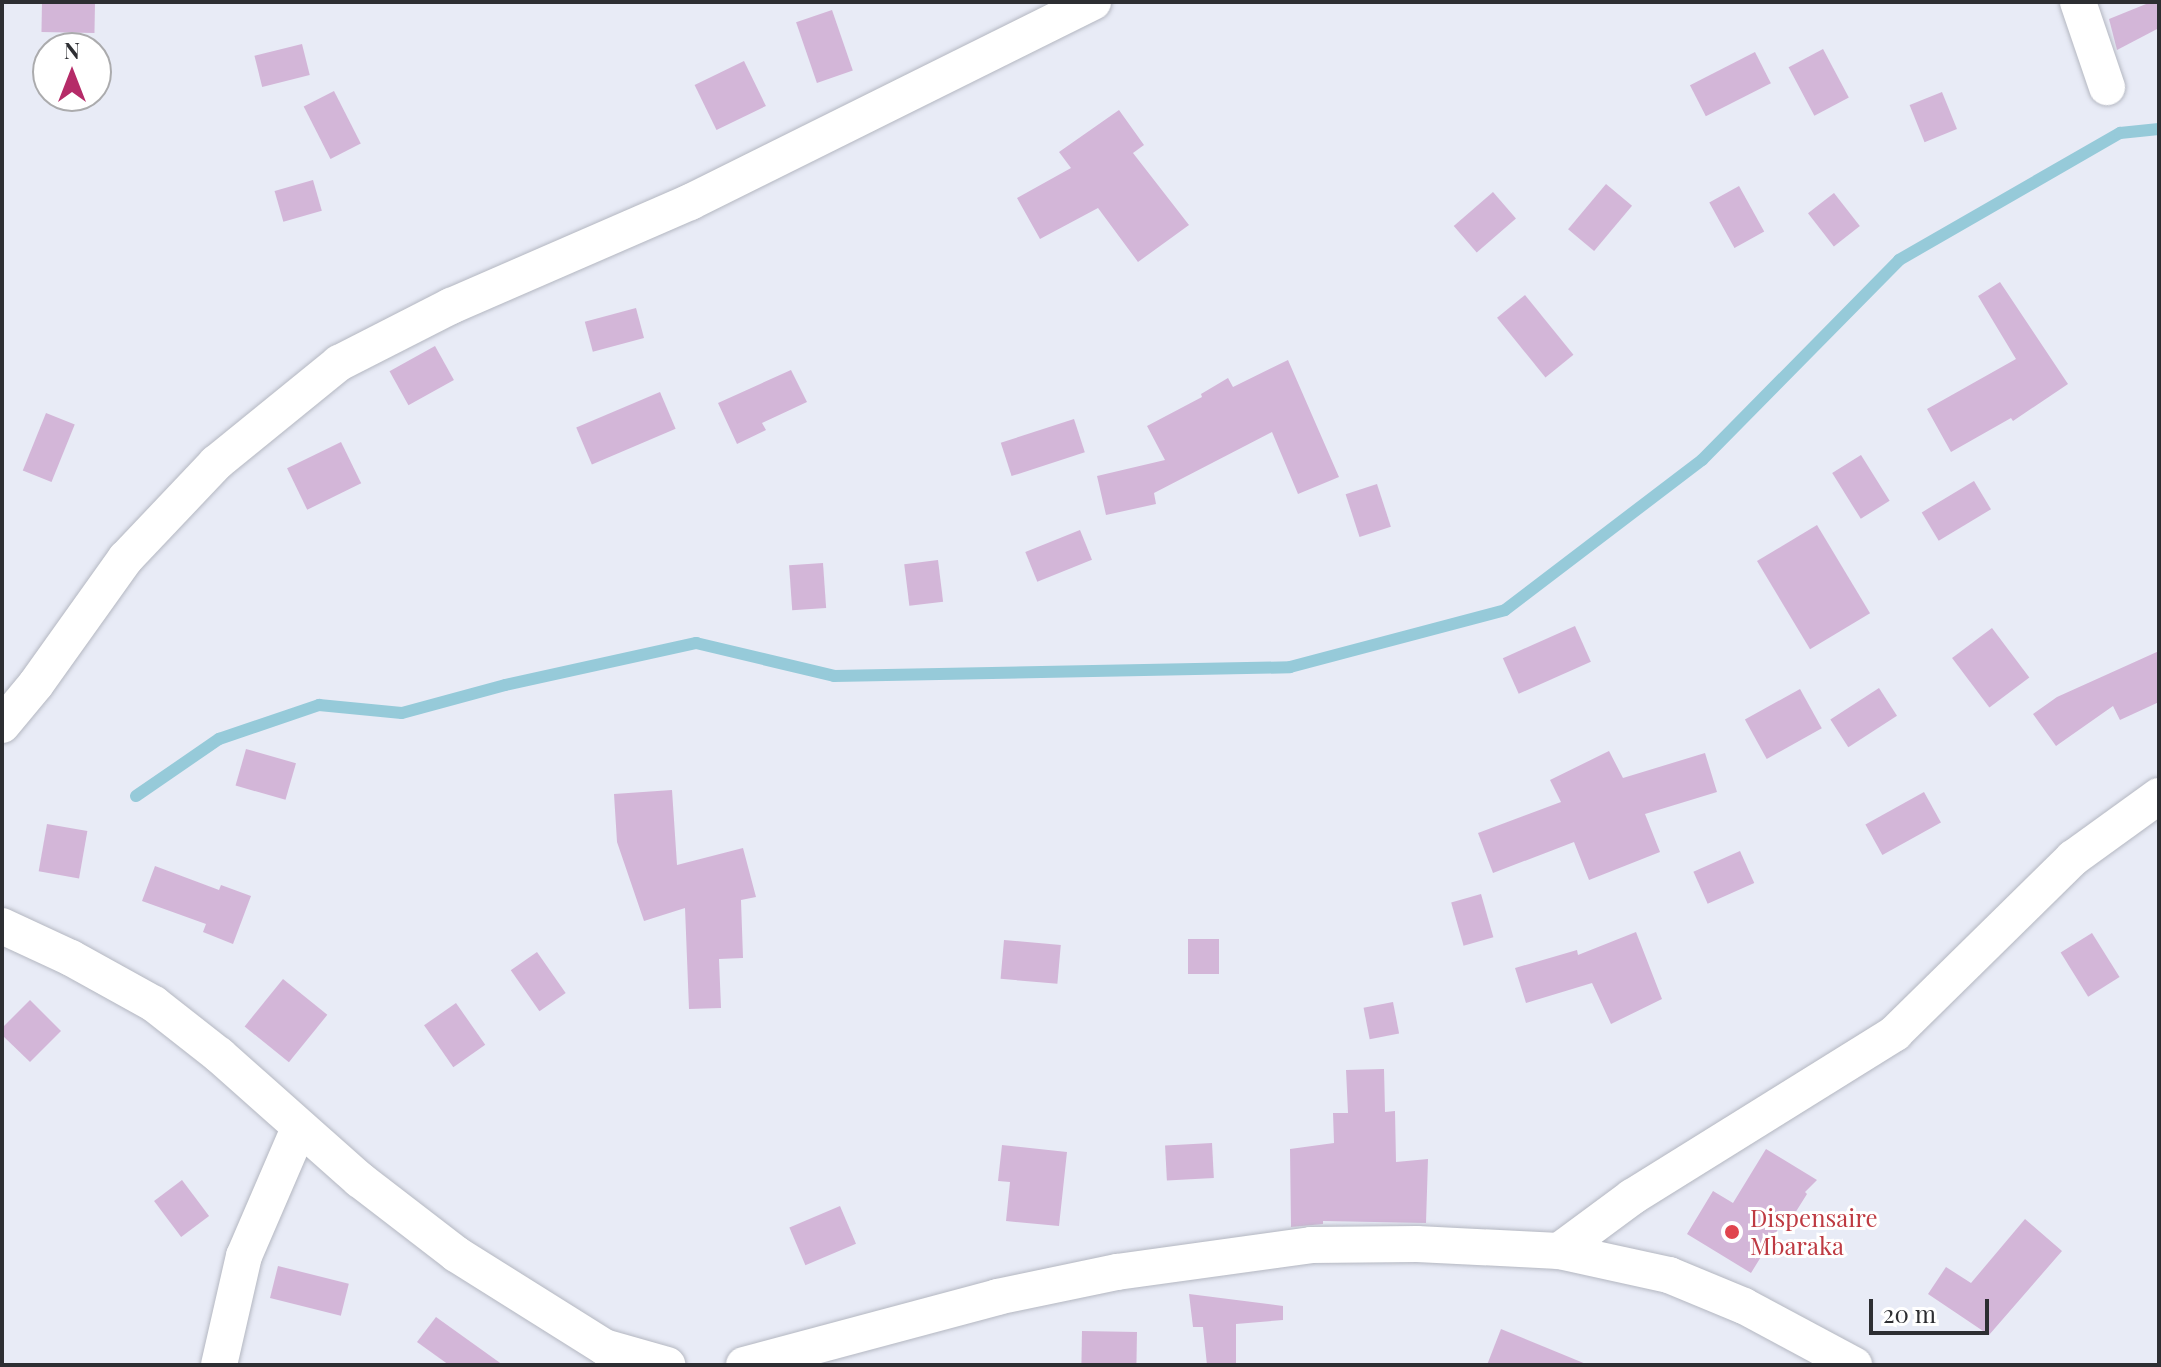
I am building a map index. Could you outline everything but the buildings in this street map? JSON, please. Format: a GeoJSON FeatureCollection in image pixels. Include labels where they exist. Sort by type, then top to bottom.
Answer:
{"type":"FeatureCollection","features":[{"type":"Feature","properties":{"kind":"street"},"geometry":{"type":"LineString","coordinates":[[2,725],[136,548],[216,463],[339,363],[451,306],[690,202],[1093,2]]}},
{"type":"Feature","properties":{"kind":"street"},"geometry":{"type":"LineString","coordinates":[[2078,2],[2107,87]]}},
{"type":"Feature","properties":{"kind":"street"},"geometry":{"type":"LineString","coordinates":[[1559,1251],[1632,1197],[1895,1033],[2073,858],[2159,796]]}},
{"type":"Feature","properties":{"kind":"street"},"geometry":{"type":"LineString","coordinates":[[2,926],[71,958],[154,1004],[219,1055],[299,1128],[456,1254],[604,1347],[667,1365]]}},
{"type":"Feature","properties":{"kind":"street"},"geometry":{"type":"LineString","coordinates":[[219,1365],[244,1256],[299,1128]]}},
{"type":"Feature","properties":{"kind":"street"},"geometry":{"type":"LineString","coordinates":[[744,1365],[997,1297],[1117,1272],[1326,1245],[1417,1244],[1559,1251],[1669,1275],[1744,1306],[1854,1365]]}},
{"type":"Feature","properties":{"kind":"waterway"},"geometry":{"type":"LineString","coordinates":[[136,796],[219,739],[319,705],[402,713],[505,685],[696,643],[834,676],[1290,667],[1505,610],[1702,460],[1899,260],[2120,133],[2159,129]]}},
{"type":"Feature","properties":{"kind":"place","name":"Dispensaire Mbaraka"},"geometry":{"type":"Point","coordinates":[1732,1232]}}]}
